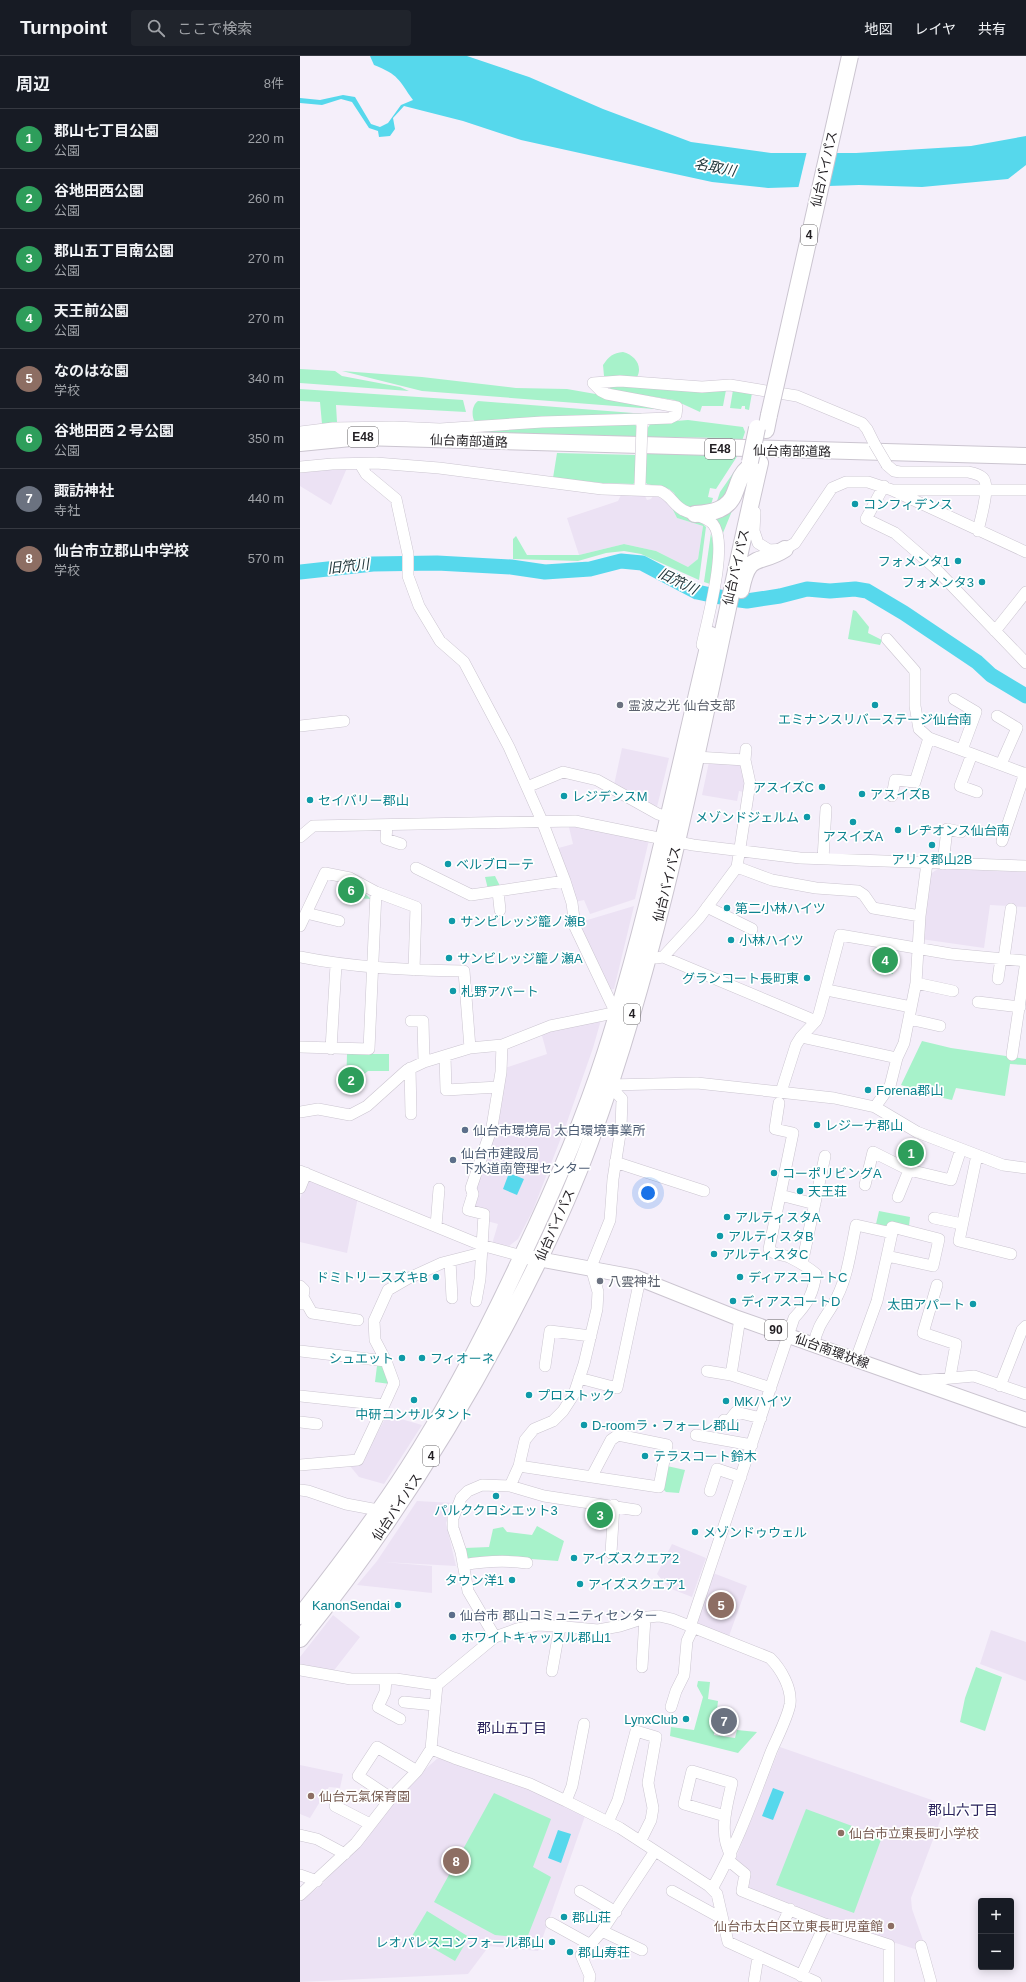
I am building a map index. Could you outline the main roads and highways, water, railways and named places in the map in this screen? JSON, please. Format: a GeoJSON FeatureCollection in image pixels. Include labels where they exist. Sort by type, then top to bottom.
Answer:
{"type":"FeatureCollection","features":[{"type":"Feature","properties":{"kind":"highway","name":"仙台バイパス"},"geometry":{"type":"LineString","coordinates":[[300,1639],[335,1596],[414,1482],[477,1380],[540,1259],[590,1142],[655,958],[670,840],[668,817],[691,715],[717,632],[754,466],[841,56]]}},
{"type":"Feature","properties":{"kind":"highway","name":"仙台バイパス"},"geometry":{"type":"LineString","coordinates":[[763,421],[850,56]]}},
{"type":"Feature","properties":{"kind":"highway","name":"仙台南部道路"},"geometry":{"type":"LineString","coordinates":[[300,443],[361,437],[1026,456]]}},
{"type":"Feature","properties":{"kind":"highway","name":"仙台南部道路"},"geometry":{"type":"LineString","coordinates":[[300,452],[360,444],[415,439]]}},
{"type":"Feature","properties":{"kind":"highway"},"geometry":{"type":"LineString","coordinates":[[695,514],[710,513],[723,508],[734,494],[741,474],[754,466]]}},
{"type":"Feature","properties":{"kind":"highway"},"geometry":{"type":"LineString","coordinates":[[729,576],[749,566],[755,560],[778,554],[785,549]]}},
{"type":"Feature","properties":{"kind":"highway","name":"仙台バイパス"},"geometry":{"type":"LineString","coordinates":[[300,1616],[347,1554],[408,1467],[446,1404],[482,1338],[560,1174],[596,1081],[696,758],[712,684],[717,632]]}},
{"type":"Feature","properties":{"kind":"main road","name":"仙台南環状線"},"geometry":{"type":"LineString","coordinates":[[522,1256],[591,1267],[640,1279],[740,1318],[1026,1420]]}},
{"type":"Feature","properties":{"kind":"water","name":"名取川"},"geometry":{"type":"Polygon","coordinates":[[[370,56],[467,56],[529,77],[603,109],[691,142],[771,153],[856,153],[971,146],[1026,136],[1026,165],[1008,179],[922,187],[859,185],[768,188],[712,182],[521,140],[463,121],[404,106],[393,118],[395,129],[390,136],[379,137],[378,131],[369,128],[352,102],[341,99],[322,105],[300,103],[300,98],[320,100],[343,95],[355,97],[371,124],[380,127],[388,123],[401,105],[413,100],[401,82],[389,72],[374,65],[370,56]]]}},
{"type":"Feature","properties":{"kind":"water"},"geometry":{"type":"Polygon","coordinates":[[[509,1173],[524,1179],[517,1195],[503,1189],[509,1173]]]}},
{"type":"Feature","properties":{"kind":"water"},"geometry":{"type":"Polygon","coordinates":[[[773,1788],[784,1792],[773,1820],[762,1816],[773,1788]]]}},
{"type":"Feature","properties":{"kind":"water"},"geometry":{"type":"Polygon","coordinates":[[[558,1830],[571,1834],[561,1863],[548,1858],[558,1830]]]}},
{"type":"Feature","properties":{"kind":"waterway","name":"旧笊川"},"geometry":{"type":"LineString","coordinates":[[300,572],[373,564],[437,563],[511,567],[545,572],[590,569],[621,561],[642,563],[697,592],[747,601],[780,596],[807,589],[830,591],[855,589],[867,591],[904,613],[977,662],[991,675],[1026,696]]}},
{"type":"Feature","properties":{"kind":"place","name":"コンフィデンス"},"geometry":{"type":"Point","coordinates":[855,504]}},
{"type":"Feature","properties":{"kind":"place","name":"フォメンタ1"},"geometry":{"type":"Point","coordinates":[958,561]}},
{"type":"Feature","properties":{"kind":"place","name":"フォメンタ3"},"geometry":{"type":"Point","coordinates":[982,582]}},
{"type":"Feature","properties":{"kind":"place","name":"霊波之光 仙台支部"},"geometry":{"type":"Point","coordinates":[620,705]}},
{"type":"Feature","properties":{"kind":"place","name":"エミナンスリバーステージ仙台南"},"geometry":{"type":"Point","coordinates":[875,705]}},
{"type":"Feature","properties":{"kind":"place","name":"アスイズC"},"geometry":{"type":"Point","coordinates":[822,787]}},
{"type":"Feature","properties":{"kind":"place","name":"アスイズB"},"geometry":{"type":"Point","coordinates":[862,794]}},
{"type":"Feature","properties":{"kind":"place","name":"レジデンスM"},"geometry":{"type":"Point","coordinates":[564,796]}},
{"type":"Feature","properties":{"kind":"place","name":"セイバリー郡山"},"geometry":{"type":"Point","coordinates":[310,800]}},
{"type":"Feature","properties":{"kind":"place","name":"メゾンドジェルム"},"geometry":{"type":"Point","coordinates":[807,817]}},
{"type":"Feature","properties":{"kind":"place","name":"アスイズA"},"geometry":{"type":"Point","coordinates":[853,822]}},
{"type":"Feature","properties":{"kind":"place","name":"レヂオンス仙台南"},"geometry":{"type":"Point","coordinates":[898,830]}},
{"type":"Feature","properties":{"kind":"place","name":"アリス郡山2B"},"geometry":{"type":"Point","coordinates":[932,845]}},
{"type":"Feature","properties":{"kind":"place","name":"ベルブローテ"},"geometry":{"type":"Point","coordinates":[448,864]}},
{"type":"Feature","properties":{"kind":"place","name":"谷地田西２号公園"},"geometry":{"type":"Point","coordinates":[351,890]}},
{"type":"Feature","properties":{"kind":"place","name":"第二小林ハイツ"},"geometry":{"type":"Point","coordinates":[727,908]}},
{"type":"Feature","properties":{"kind":"place","name":"サンビレッジ籠ノ瀬B"},"geometry":{"type":"Point","coordinates":[452,921]}},
{"type":"Feature","properties":{"kind":"place","name":"小林ハイツ"},"geometry":{"type":"Point","coordinates":[731,940]}},
{"type":"Feature","properties":{"kind":"place","name":"サンビレッジ籠ノ瀬A"},"geometry":{"type":"Point","coordinates":[449,958]}},
{"type":"Feature","properties":{"kind":"place","name":"天王前公園"},"geometry":{"type":"Point","coordinates":[885,960]}},
{"type":"Feature","properties":{"kind":"place","name":"グランコート長町東"},"geometry":{"type":"Point","coordinates":[807,978]}},
{"type":"Feature","properties":{"kind":"place","name":"札野アパート"},"geometry":{"type":"Point","coordinates":[453,991]}},
{"type":"Feature","properties":{"kind":"place","name":"谷地田西公園"},"geometry":{"type":"Point","coordinates":[351,1080]}},
{"type":"Feature","properties":{"kind":"place","name":"Forena郡山"},"geometry":{"type":"Point","coordinates":[868,1090]}},
{"type":"Feature","properties":{"kind":"place","name":"レジーナ郡山"},"geometry":{"type":"Point","coordinates":[817,1125]}},
{"type":"Feature","properties":{"kind":"place","name":"仙台市環境局 太白環境事業所"},"geometry":{"type":"Point","coordinates":[465,1130]}},
{"type":"Feature","properties":{"kind":"place","name":"郡山七丁目公園"},"geometry":{"type":"Point","coordinates":[911,1153]}},
{"type":"Feature","properties":{"kind":"place","name":"仙台市建設局 下水道南管理センター"},"geometry":{"type":"Point","coordinates":[453,1160]}},
{"type":"Feature","properties":{"kind":"place","name":"コーポリビングA"},"geometry":{"type":"Point","coordinates":[774,1173]}},
{"type":"Feature","properties":{"kind":"place","name":"天王荘"},"geometry":{"type":"Point","coordinates":[800,1191]}},
{"type":"Feature","properties":{"kind":"place","name":"アルティスタA"},"geometry":{"type":"Point","coordinates":[727,1217]}},
{"type":"Feature","properties":{"kind":"place","name":"アルティスタB"},"geometry":{"type":"Point","coordinates":[720,1236]}},
{"type":"Feature","properties":{"kind":"place","name":"アルティスタC"},"geometry":{"type":"Point","coordinates":[714,1254]}},
{"type":"Feature","properties":{"kind":"place","name":"ドミトリースズキB"},"geometry":{"type":"Point","coordinates":[436,1277]}},
{"type":"Feature","properties":{"kind":"place","name":"ディアスコートC"},"geometry":{"type":"Point","coordinates":[740,1277]}},
{"type":"Feature","properties":{"kind":"place","name":"八雲神社"},"geometry":{"type":"Point","coordinates":[600,1281]}},
{"type":"Feature","properties":{"kind":"place","name":"ディアスコートD"},"geometry":{"type":"Point","coordinates":[733,1301]}},
{"type":"Feature","properties":{"kind":"place","name":"太田アパート"},"geometry":{"type":"Point","coordinates":[973,1304]}},
{"type":"Feature","properties":{"kind":"place","name":"シュエット"},"geometry":{"type":"Point","coordinates":[402,1358]}},
{"type":"Feature","properties":{"kind":"place","name":"フィオーネ"},"geometry":{"type":"Point","coordinates":[422,1358]}},
{"type":"Feature","properties":{"kind":"place","name":"プロストック"},"geometry":{"type":"Point","coordinates":[529,1395]}},
{"type":"Feature","properties":{"kind":"place","name":"中研コンサルタント"},"geometry":{"type":"Point","coordinates":[414,1400]}},
{"type":"Feature","properties":{"kind":"place","name":"MKハイツ"},"geometry":{"type":"Point","coordinates":[726,1401]}},
{"type":"Feature","properties":{"kind":"place","name":"D-roomラ・フォーレ郡山"},"geometry":{"type":"Point","coordinates":[584,1425]}},
{"type":"Feature","properties":{"kind":"place","name":"テラスコート鈴木"},"geometry":{"type":"Point","coordinates":[645,1456]}},
{"type":"Feature","properties":{"kind":"place","name":"パルククロシエット3"},"geometry":{"type":"Point","coordinates":[496,1496]}},
{"type":"Feature","properties":{"kind":"place","name":"郡山五丁目南公園"},"geometry":{"type":"Point","coordinates":[600,1515]}},
{"type":"Feature","properties":{"kind":"place","name":"メゾンドゥウェル"},"geometry":{"type":"Point","coordinates":[695,1532]}},
{"type":"Feature","properties":{"kind":"place","name":"アイズスクエア2"},"geometry":{"type":"Point","coordinates":[574,1558]}},
{"type":"Feature","properties":{"kind":"place","name":"タウン洋1"},"geometry":{"type":"Point","coordinates":[512,1580]}},
{"type":"Feature","properties":{"kind":"place","name":"アイズスクエア1"},"geometry":{"type":"Point","coordinates":[580,1584]}},
{"type":"Feature","properties":{"kind":"place","name":"KanonSendai"},"geometry":{"type":"Point","coordinates":[398,1605]}},
{"type":"Feature","properties":{"kind":"place","name":"なのはな園"},"geometry":{"type":"Point","coordinates":[721,1605]}},
{"type":"Feature","properties":{"kind":"place","name":"仙台市 郡山コミュニティセンター"},"geometry":{"type":"Point","coordinates":[452,1615]}},
{"type":"Feature","properties":{"kind":"place","name":"ホワイトキャッスル郡山1"},"geometry":{"type":"Point","coordinates":[453,1637]}},
{"type":"Feature","properties":{"kind":"place","name":"LynxClub"},"geometry":{"type":"Point","coordinates":[686,1719]}},
{"type":"Feature","properties":{"kind":"place","name":"諏訪神社"},"geometry":{"type":"Point","coordinates":[724,1721]}},
{"type":"Feature","properties":{"kind":"place","name":"仙台元氣保育園"},"geometry":{"type":"Point","coordinates":[311,1796]}},
{"type":"Feature","properties":{"kind":"place","name":"仙台市立東長町小学校"},"geometry":{"type":"Point","coordinates":[841,1833]}},
{"type":"Feature","properties":{"kind":"place","name":"仙台市立郡山中学校"},"geometry":{"type":"Point","coordinates":[456,1861]}},
{"type":"Feature","properties":{"kind":"place","name":"郡山荘"},"geometry":{"type":"Point","coordinates":[564,1917]}},
{"type":"Feature","properties":{"kind":"place","name":"仙台市太白区立東長町児童館"},"geometry":{"type":"Point","coordinates":[891,1926]}},
{"type":"Feature","properties":{"kind":"place","name":"レオパレスコンフォール郡山"},"geometry":{"type":"Point","coordinates":[552,1942]}},
{"type":"Feature","properties":{"kind":"place","name":"郡山寿荘"},"geometry":{"type":"Point","coordinates":[570,1952]}},
{"type":"Feature","properties":{"kind":"district","name":"郡山五丁目"},"geometry":{"type":"Point","coordinates":[512,1728]}},
{"type":"Feature","properties":{"kind":"district","name":"郡山六丁目"},"geometry":{"type":"Point","coordinates":[963,1810]}}]}
